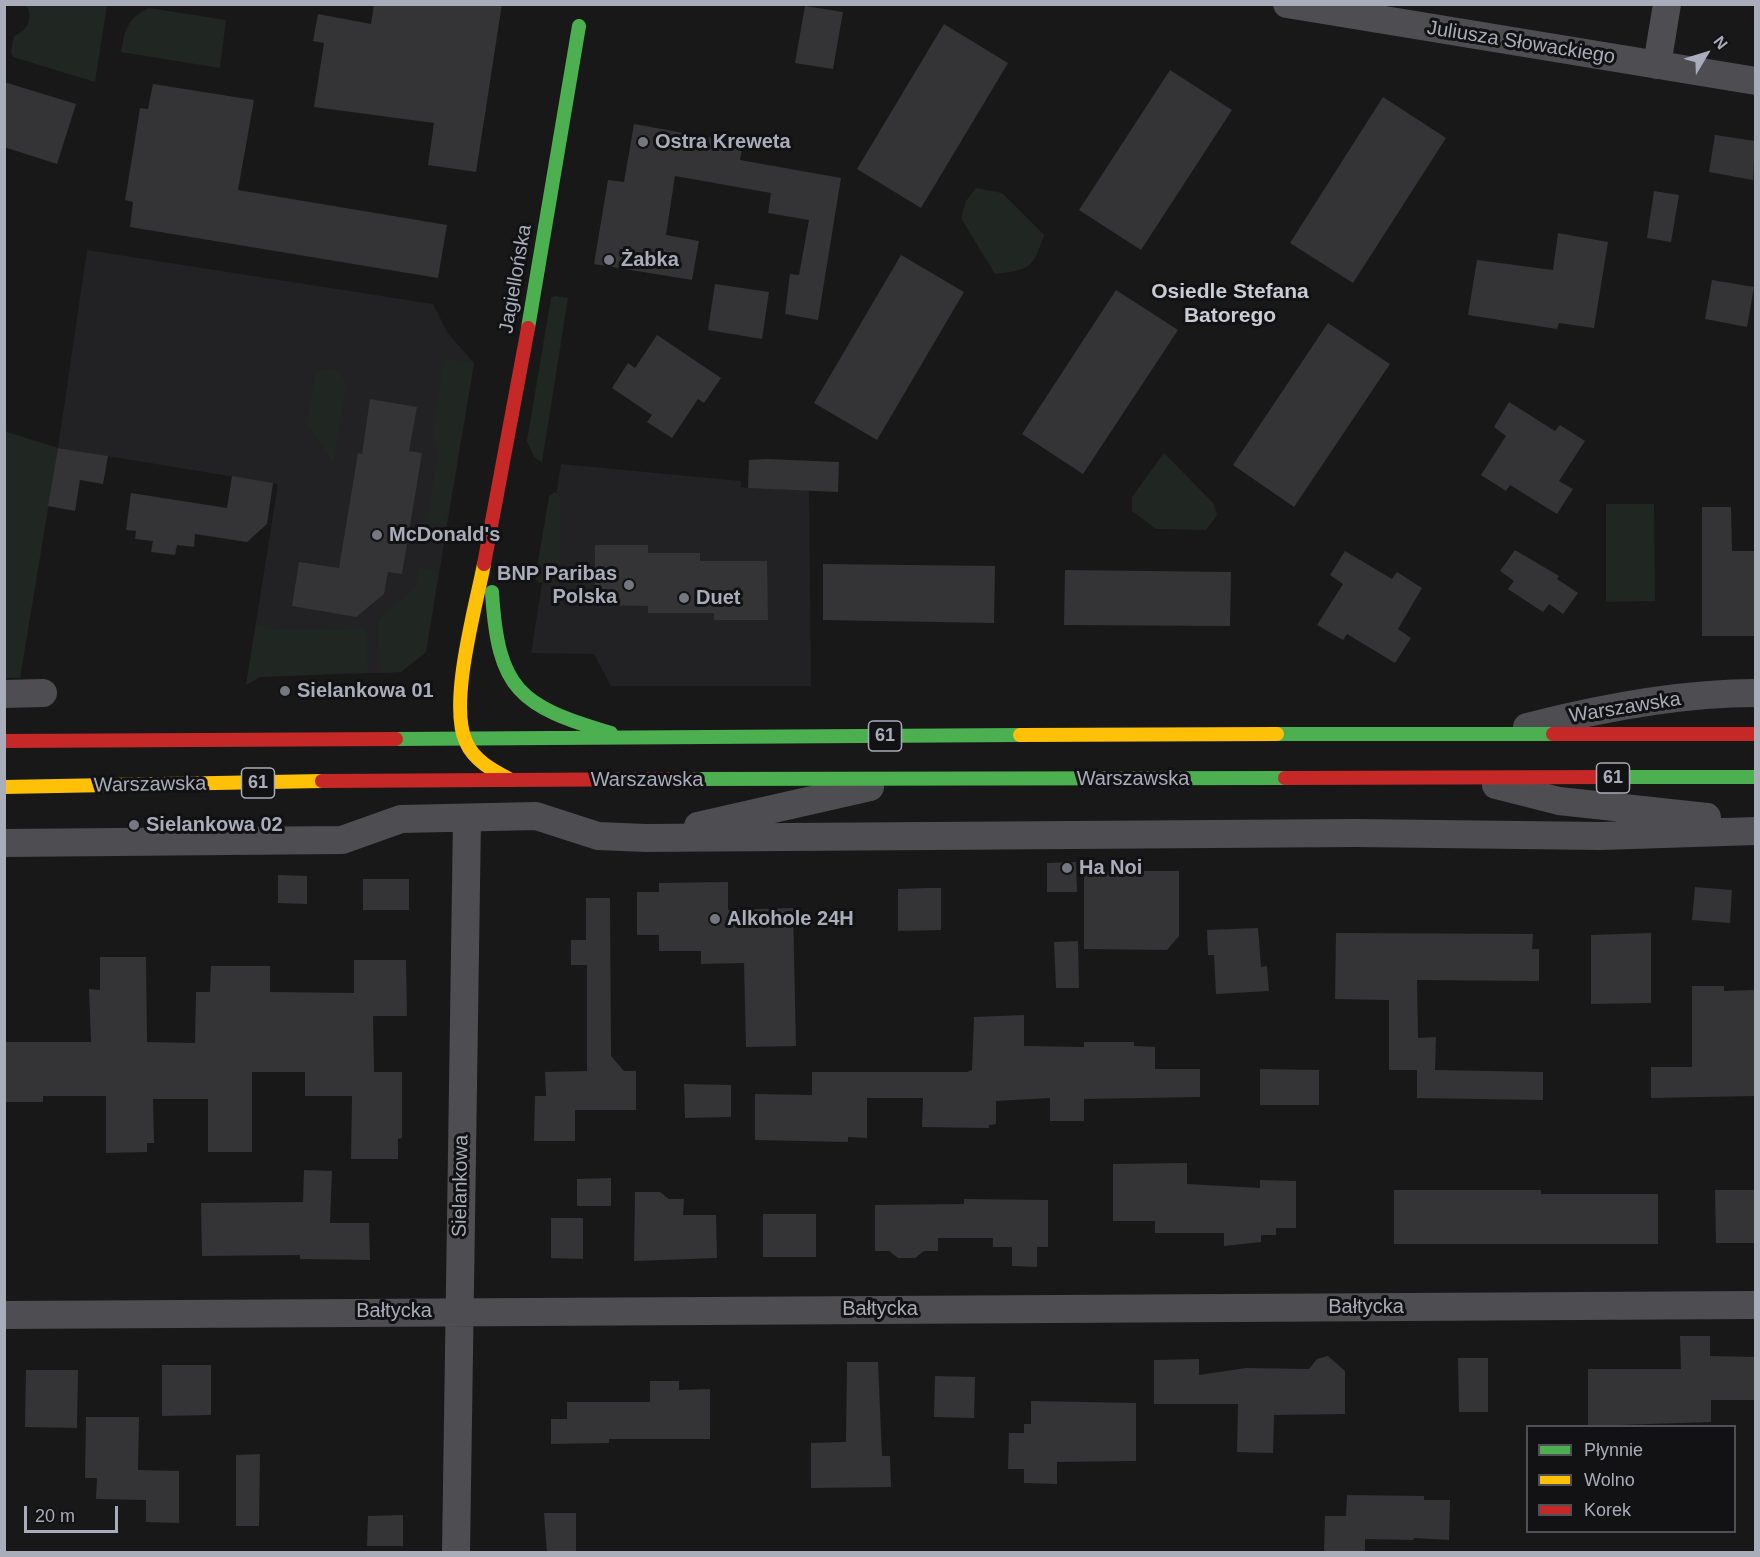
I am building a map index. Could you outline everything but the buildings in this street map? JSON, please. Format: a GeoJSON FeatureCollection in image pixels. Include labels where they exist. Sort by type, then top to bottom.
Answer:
{"type":"FeatureCollection","features":[{"type":"Feature","properties":{"kind":"main road","name":"Jagiellońska"},"geometry":{"type":"LineString","coordinates":[[462,738],[459,717],[462,681],[490,539],[580,19]]}},
{"type":"Feature","properties":{"kind":"main road","name":"Jagiellońska"},"geometry":{"type":"LineString","coordinates":[[490,539],[492,619],[497,653],[507,680],[530,704],[564,720],[630,738]]}},
{"type":"Feature","properties":{"kind":"main road","name":"Warszawska"},"geometry":{"type":"LineString","coordinates":[[4,741],[1128,734],[1755,734]]}},
{"type":"Feature","properties":{"kind":"main road","name":"Warszawska"},"geometry":{"type":"LineString","coordinates":[[462,738],[490,770],[512,780]]}},
{"type":"Feature","properties":{"kind":"main road","name":"Warszawska"},"geometry":{"type":"LineString","coordinates":[[4,787],[512,780],[1755,777]]}},
{"type":"Feature","properties":{"kind":"street","name":"Juliusza Słowackiego"},"geometry":{"type":"LineString","coordinates":[[1287,4],[1755,81]]}},
{"type":"Feature","properties":{"kind":"street"},"geometry":{"type":"LineString","coordinates":[[1657,65],[1667,4]]}},
{"type":"Feature","properties":{"kind":"street"},"geometry":{"type":"LineString","coordinates":[[4,694],[43,693]]}},
{"type":"Feature","properties":{"kind":"street","name":"Warszawska"},"geometry":{"type":"LineString","coordinates":[[1497,735],[1592,710],[1721,693],[1755,693]]}},
{"type":"Feature","properties":{"kind":"street"},"geometry":{"type":"LineString","coordinates":[[1470,778],[1559,801],[1755,822]]}},
{"type":"Feature","properties":{"kind":"street"},"geometry":{"type":"LineString","coordinates":[[646,838],[903,779]]}},
{"type":"Feature","properties":{"kind":"street"},"geometry":{"type":"LineString","coordinates":[[4,843],[342,840],[401,819],[536,816],[597,836],[646,838],[1344,833],[1601,836],[1755,831]]}},
{"type":"Feature","properties":{"kind":"street","name":"Sielankowa"},"geometry":{"type":"LineString","coordinates":[[456,1552],[467,819]]}},
{"type":"Feature","properties":{"kind":"street","name":"Bałtycka"},"geometry":{"type":"LineString","coordinates":[[4,1315],[1755,1305]]}},
{"type":"Feature","properties":{"kind":"shaded area"},"geometry":{"type":"Polygon","coordinates":[[[26,5],[107,5],[95,82],[13,57],[11,52],[14,36],[26,27],[29,19],[26,5]]]}},
{"type":"Feature","properties":{"kind":"shaded area"},"geometry":{"type":"Polygon","coordinates":[[[149,8],[226,20],[220,68],[121,52],[128,26],[136,16],[149,8]]]}},
{"type":"Feature","properties":{"kind":"shaded area"},"geometry":{"type":"Polygon","coordinates":[[[976,188],[1002,193],[1044,235],[1033,261],[1023,269],[995,274],[961,218],[966,201],[976,188]]]}},
{"type":"Feature","properties":{"kind":"shaded area"},"geometry":{"type":"Polygon","coordinates":[[[87,250],[433,304],[447,332],[474,363],[426,652],[401,672],[260,677],[246,685],[278,484],[58,448],[87,250]]]}},
{"type":"Feature","properties":{"kind":"shaded area"},"geometry":{"type":"Polygon","coordinates":[[[555,296],[568,298],[542,462],[534,457],[527,441],[551,298],[555,296]]]}},
{"type":"Feature","properties":{"kind":"shaded area"},"geometry":{"type":"Polygon","coordinates":[[[444,358],[474,363],[446,525],[427,523],[439,452],[433,435],[444,358]]]}},
{"type":"Feature","properties":{"kind":"shaded area"},"geometry":{"type":"Polygon","coordinates":[[[330,368],[340,373],[346,386],[333,461],[307,424],[315,378],[319,372],[330,368]]]}},
{"type":"Feature","properties":{"kind":"shaded area"},"geometry":{"type":"Polygon","coordinates":[[[4,431],[58,448],[20,678],[5,678],[4,431]]]}},
{"type":"Feature","properties":{"kind":"shaded area"},"geometry":{"type":"Polygon","coordinates":[[[1164,453],[1213,503],[1217,515],[1206,530],[1156,529],[1132,511],[1132,497],[1164,453]]]}},
{"type":"Feature","properties":{"kind":"shaded area"},"geometry":{"type":"Polygon","coordinates":[[[561,464],[741,481],[741,487],[748,488],[809,490],[811,686],[611,686],[594,654],[531,653],[561,464]]]}},
{"type":"Feature","properties":{"kind":"shaded area"},"geometry":{"type":"Polygon","coordinates":[[[555,492],[560,498],[560,568],[556,577],[539,583],[535,579],[549,496],[555,492]]]}},
{"type":"Feature","properties":{"kind":"shaded area"},"geometry":{"type":"Polygon","coordinates":[[[1606,504],[1654,504],[1655,601],[1606,602],[1606,504]]]}},
{"type":"Feature","properties":{"kind":"shaded area"},"geometry":{"type":"Polygon","coordinates":[[[419,568],[438,571],[426,652],[401,672],[380,673],[378,620],[416,587],[419,568]]]}},
{"type":"Feature","properties":{"kind":"shaded area"},"geometry":{"type":"Polygon","coordinates":[[[256,624],[281,630],[366,628],[368,672],[260,677],[246,685],[256,624]]]}},
{"type":"Feature","properties":{"kind":"traffic: fast"},"geometry":{"type":"LineString","coordinates":[[528,328],[579,26]]}},
{"type":"Feature","properties":{"kind":"traffic: fast"},"geometry":{"type":"LineString","coordinates":[[492,592],[500,652],[508,673],[519,689],[534,702],[554,713],[611,733]]}},
{"type":"Feature","properties":{"kind":"traffic: fast"},"geometry":{"type":"LineString","coordinates":[[1277,734],[1553,734]]}},
{"type":"Feature","properties":{"kind":"traffic: fast"},"geometry":{"type":"LineString","coordinates":[[396,739],[1020,735]]}},
{"type":"Feature","properties":{"kind":"traffic: fast"},"geometry":{"type":"LineString","coordinates":[[1613,777],[1756,777]]}},
{"type":"Feature","properties":{"kind":"traffic: fast"},"geometry":{"type":"LineString","coordinates":[[688,779],[1285,778]]}},
{"type":"Feature","properties":{"kind":"traffic: slow"},"geometry":{"type":"LineString","coordinates":[[484,564],[465,654],[460,704],[461,725],[466,742],[474,755],[485,765],[511,780]]}},
{"type":"Feature","properties":{"kind":"traffic: slow"},"geometry":{"type":"LineString","coordinates":[[1020,735],[1277,734]]}},
{"type":"Feature","properties":{"kind":"traffic: slow"},"geometry":{"type":"LineString","coordinates":[[4,787],[322,781]]}},
{"type":"Feature","properties":{"kind":"traffic: jam"},"geometry":{"type":"LineString","coordinates":[[484,564],[528,328]]}},
{"type":"Feature","properties":{"kind":"traffic: jam"},"geometry":{"type":"LineString","coordinates":[[1553,734],[1756,734]]}},
{"type":"Feature","properties":{"kind":"traffic: jam"},"geometry":{"type":"LineString","coordinates":[[4,741],[396,739]]}},
{"type":"Feature","properties":{"kind":"traffic: jam"},"geometry":{"type":"LineString","coordinates":[[1285,778],[1613,777]]}},
{"type":"Feature","properties":{"kind":"traffic: jam"},"geometry":{"type":"LineString","coordinates":[[322,781],[688,779]]}},
{"type":"Feature","properties":{"kind":"place","name":"Ostra Kreweta"},"geometry":{"type":"Point","coordinates":[643,142]}},
{"type":"Feature","properties":{"kind":"place","name":"Żabka"},"geometry":{"type":"Point","coordinates":[609,260]}},
{"type":"Feature","properties":{"kind":"place","name":"McDonald's"},"geometry":{"type":"Point","coordinates":[377,535]}},
{"type":"Feature","properties":{"kind":"place","name":"BNP Paribas Polska"},"geometry":{"type":"Point","coordinates":[629,585]}},
{"type":"Feature","properties":{"kind":"place","name":"Duet"},"geometry":{"type":"Point","coordinates":[684,598]}},
{"type":"Feature","properties":{"kind":"place","name":"Sielankowa 01"},"geometry":{"type":"Point","coordinates":[285,691]}},
{"type":"Feature","properties":{"kind":"place","name":"Sielankowa 02"},"geometry":{"type":"Point","coordinates":[134,825]}},
{"type":"Feature","properties":{"kind":"place","name":"Ha Noi"},"geometry":{"type":"Point","coordinates":[1067,868]}},
{"type":"Feature","properties":{"kind":"place","name":"Alkohole 24H"},"geometry":{"type":"Point","coordinates":[715,919]}},
{"type":"Feature","properties":{"kind":"district","name":"Osiedle Stefana Batorego"},"geometry":{"type":"Point","coordinates":[1230,304]}}]}
